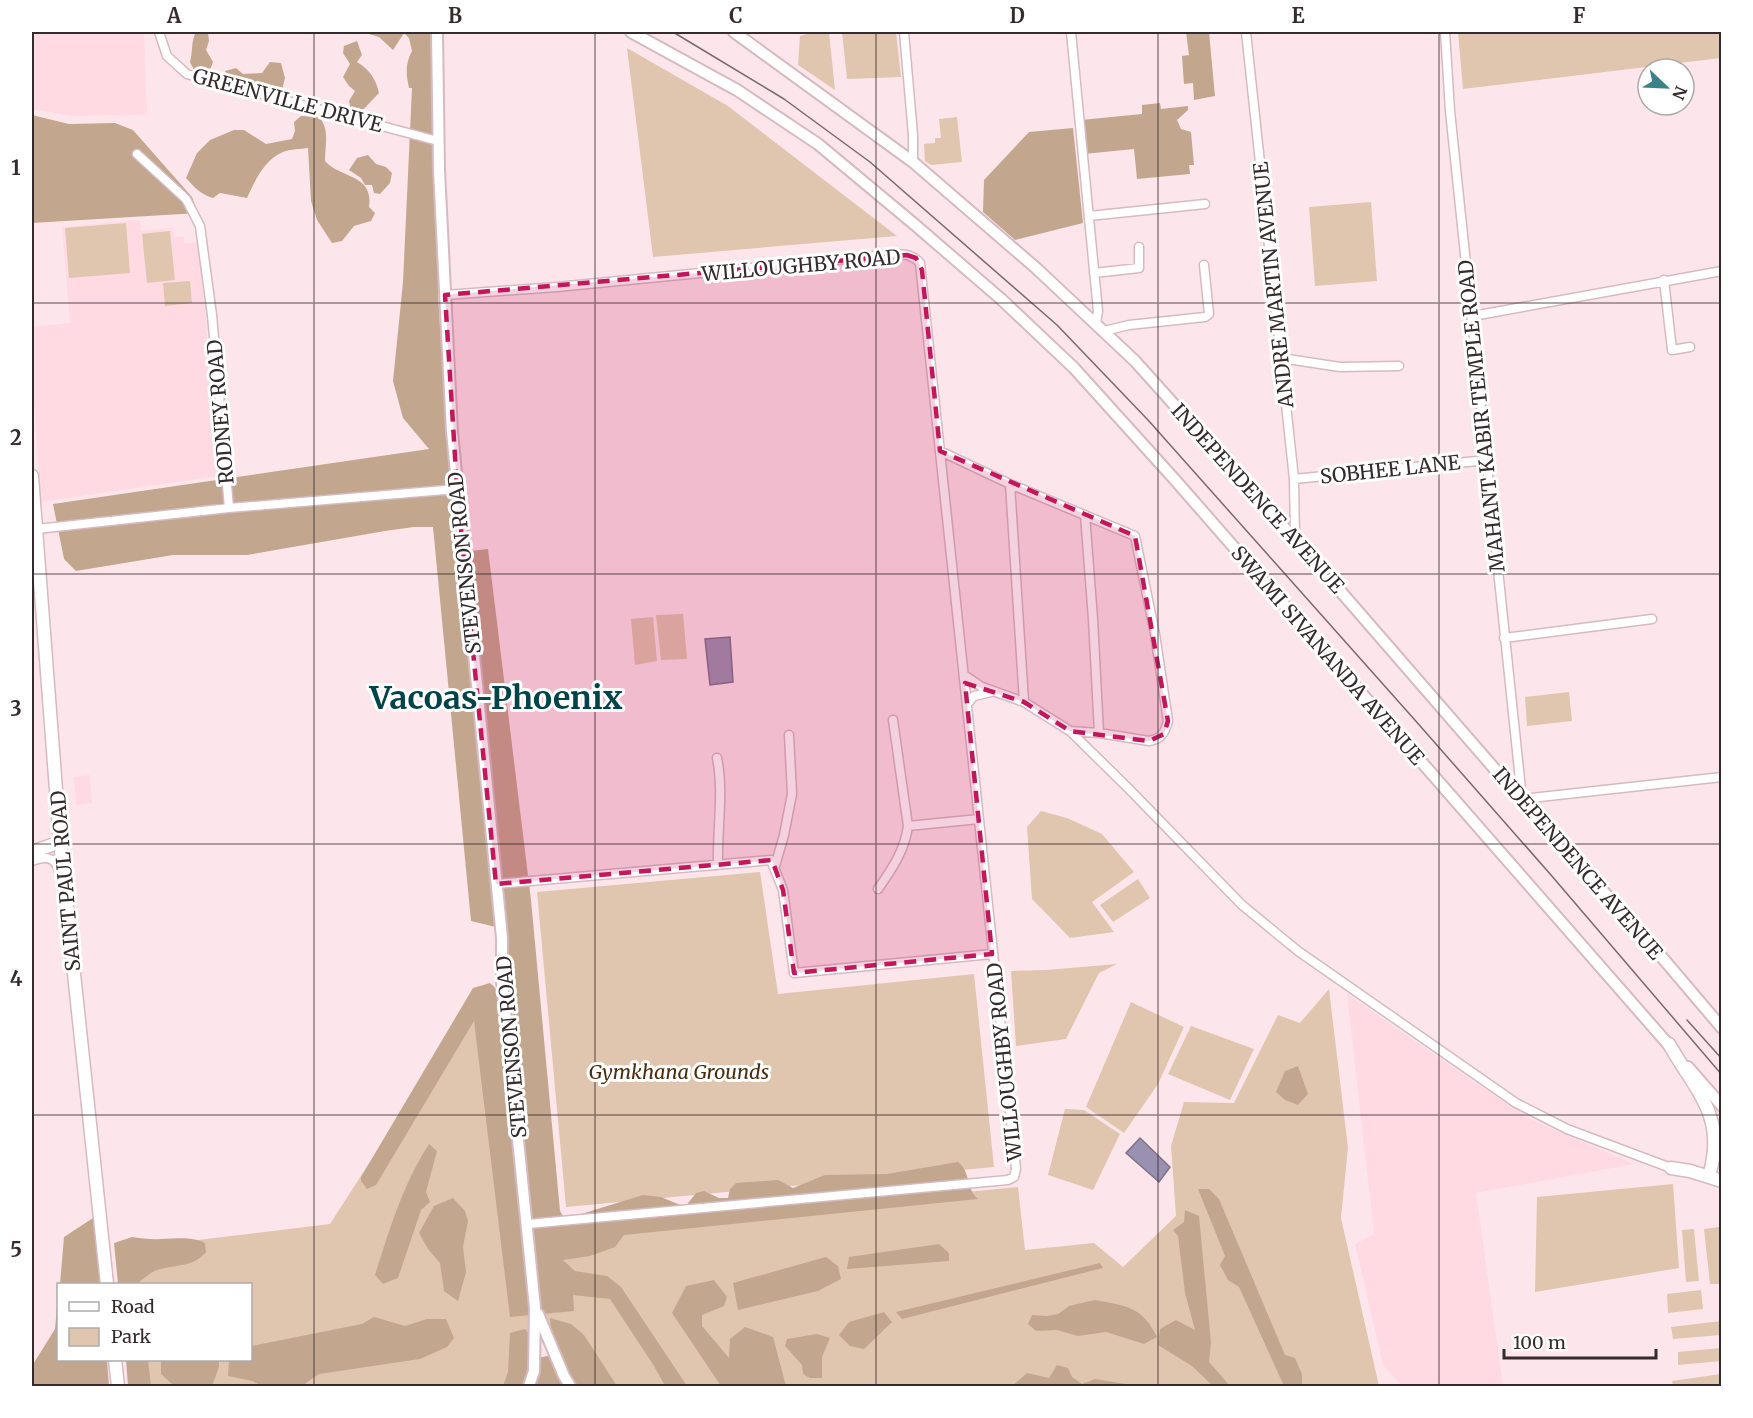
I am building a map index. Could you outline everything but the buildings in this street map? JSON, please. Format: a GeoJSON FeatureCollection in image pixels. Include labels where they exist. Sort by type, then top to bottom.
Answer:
{"type":"FeatureCollection","features":[{"type":"Feature","properties":{"kind":"main road","name":"SAINT PAUL ROAD"},"geometry":{"type":"LineString","coordinates":[[32,476],[60,842],[107,1283]]}},
{"type":"Feature","properties":{"kind":"main road"},"geometry":{"type":"LineString","coordinates":[[32,852],[60,842]]}},
{"type":"Feature","properties":{"kind":"main road"},"geometry":{"type":"LineString","coordinates":[[1669,1044],[1688,1078],[1703,1098],[1711,1116],[1714,1144],[1709,1176]]}},
{"type":"Feature","properties":{"kind":"main road"},"geometry":{"type":"LineString","coordinates":[[1671,1168],[1722,1181]]}},
{"type":"Feature","properties":{"kind":"main road"},"geometry":{"type":"LineString","coordinates":[[115,1361],[118,1386]]}},
{"type":"Feature","properties":{"kind":"street","name":"GREENVILLE DRIVE"},"geometry":{"type":"LineString","coordinates":[[159,32],[167,56],[187,74],[438,141]]}},
{"type":"Feature","properties":{"kind":"street","name":"STEVENSON ROAD"},"geometry":{"type":"LineString","coordinates":[[436,32],[445,295],[457,489],[502,938],[502,981],[535,1308],[534,1371],[529,1386]]}},
{"type":"Feature","properties":{"kind":"street","name":"SWAMI SIVANANDA AVENUE"},"geometry":{"type":"LineString","coordinates":[[631,32],[736,90],[809,138],[914,224],[1074,368],[1176,481],[1722,1106]]}},
{"type":"Feature","properties":{"kind":"street","name":"INDEPENDENCE AVENUE"},"geometry":{"type":"LineString","coordinates":[[734,32],[747,36],[913,162],[1036,268],[1135,361],[1295,539],[1722,1028]]}},
{"type":"Feature","properties":{"kind":"street"},"geometry":{"type":"LineString","coordinates":[[904,32],[913,135],[913,162]]}},
{"type":"Feature","properties":{"kind":"street"},"geometry":{"type":"LineString","coordinates":[[1071,32],[1100,327],[1205,317],[1209,314],[1204,265]]}},
{"type":"Feature","properties":{"kind":"street","name":"ANDRE MARTIN AVENUE"},"geometry":{"type":"LineString","coordinates":[[1246,32],[1293,479],[1295,539]]}},
{"type":"Feature","properties":{"kind":"street","name":"MAHANT KABIR TEMPLE ROAD"},"geometry":{"type":"LineString","coordinates":[[1445,32],[1450,111],[1473,316],[1521,799]]}},
{"type":"Feature","properties":{"kind":"street","name":"RODNEY ROAD"},"geometry":{"type":"LineString","coordinates":[[137,154],[186,199],[200,226],[212,315],[229,508]]}},
{"type":"Feature","properties":{"kind":"street"},"geometry":{"type":"LineString","coordinates":[[1089,216],[1205,204]]}},
{"type":"Feature","properties":{"kind":"street"},"geometry":{"type":"LineString","coordinates":[[1094,273],[1139,268],[1139,247]]}},
{"type":"Feature","properties":{"kind":"street","name":"WILLOUGHBY ROAD"},"geometry":{"type":"LineString","coordinates":[[445,295],[557,287],[883,255],[907,255],[916,258],[920,263],[1016,1169],[1014,1177],[1008,1180],[528,1224]]}},
{"type":"Feature","properties":{"kind":"street"},"geometry":{"type":"LineString","coordinates":[[1473,316],[1722,271]]}},
{"type":"Feature","properties":{"kind":"street"},"geometry":{"type":"LineString","coordinates":[[1664,280],[1672,350],[1690,347]]}},
{"type":"Feature","properties":{"kind":"street"},"geometry":{"type":"LineString","coordinates":[[1281,358],[1340,367],[1399,366]]}},
{"type":"Feature","properties":{"kind":"street"},"geometry":{"type":"LineString","coordinates":[[940,451],[1010,484],[1135,536],[1155,634],[1168,721],[1164,734],[1156,740],[1149,741],[1070,731]]}},
{"type":"Feature","properties":{"kind":"street","name":"SOBHEE LANE"},"geometry":{"type":"LineString","coordinates":[[1293,479],[1487,460]]}},
{"type":"Feature","properties":{"kind":"street"},"geometry":{"type":"LineString","coordinates":[[1010,484],[1024,702]]}},
{"type":"Feature","properties":{"kind":"street"},"geometry":{"type":"LineString","coordinates":[[37,529],[229,508],[457,489]]}},
{"type":"Feature","properties":{"kind":"street"},"geometry":{"type":"LineString","coordinates":[[1085,515],[1099,733]]}},
{"type":"Feature","properties":{"kind":"street"},"geometry":{"type":"LineString","coordinates":[[1504,639],[1652,619]]}},
{"type":"Feature","properties":{"kind":"street"},"geometry":{"type":"LineString","coordinates":[[964,675],[982,687],[1024,702],[1070,731],[1242,905],[1298,951],[1516,1103],[1567,1129],[1671,1168]]}},
{"type":"Feature","properties":{"kind":"street"},"geometry":{"type":"LineString","coordinates":[[968,703],[974,696],[984,693],[1003,694]]}},
{"type":"Feature","properties":{"kind":"street"},"geometry":{"type":"LineString","coordinates":[[878,889],[894,867],[906,841],[908,826],[893,720]]}},
{"type":"Feature","properties":{"kind":"street"},"geometry":{"type":"LineString","coordinates":[[775,866],[792,794],[789,735]]}},
{"type":"Feature","properties":{"kind":"street"},"geometry":{"type":"LineString","coordinates":[[717,758],[721,776],[717,834],[718,864]]}},
{"type":"Feature","properties":{"kind":"street"},"geometry":{"type":"LineString","coordinates":[[1521,799],[1722,777]]}},
{"type":"Feature","properties":{"kind":"street"},"geometry":{"type":"LineString","coordinates":[[908,826],[979,819]]}},
{"type":"Feature","properties":{"kind":"street"},"geometry":{"type":"LineString","coordinates":[[32,861],[45,857],[55,861],[59,868],[63,909],[69,921]]}},
{"type":"Feature","properties":{"kind":"street"},"geometry":{"type":"LineString","coordinates":[[496,884],[771,860],[783,890],[794,973],[992,954]]}},
{"type":"Feature","properties":{"kind":"street","name":"STEVENSON ROAD"},"geometry":{"type":"LineString","coordinates":[[535,1308],[570,1386]]}},
{"type":"Feature","properties":{"kind":"highlighted area"},"geometry":{"type":"Polygon","coordinates":[[[907,255],[916,258],[922,270],[940,451],[1135,536],[1168,721],[1164,734],[1149,741],[1070,731],[1024,702],[965,683],[992,954],[794,973],[783,890],[772,860],[496,884],[457,489],[445,295],[907,255]]]}},
{"type":"Feature","properties":{"kind":"shaded area"},"geometry":{"type":"Polygon","coordinates":[[[32,32],[144,32],[147,115],[70,116],[32,109],[32,32]]]}},
{"type":"Feature","properties":{"kind":"shaded area"},"geometry":{"type":"Polygon","coordinates":[[[196,32],[208,32],[209,41],[206,50],[213,62],[210,70],[196,74],[190,62],[196,32]]]}},
{"type":"Feature","properties":{"kind":"shaded area"},"geometry":{"type":"Polygon","coordinates":[[[362,32],[432,32],[438,141],[438,295],[448,448],[463,543],[462,552],[488,549],[531,900],[560,1211],[565,1219],[643,1195],[661,1197],[685,1207],[696,1193],[704,1191],[719,1198],[728,1198],[730,1189],[736,1183],[778,1180],[793,1188],[825,1175],[887,1174],[958,1162],[965,1171],[974,1195],[978,1199],[624,1235],[615,1247],[590,1256],[563,1260],[575,1271],[607,1276],[621,1287],[687,1386],[665,1386],[610,1299],[573,1295],[574,1311],[510,1317],[474,1021],[376,1185],[367,1189],[361,1181],[361,1177],[473,988],[490,983],[496,989],[504,1012],[508,1046],[516,1049],[504,929],[471,921],[433,527],[385,531],[247,555],[173,555],[76,571],[64,559],[53,504],[429,449],[403,418],[393,381],[403,282],[412,88],[409,88],[407,69],[412,51],[409,38],[404,33],[393,50],[379,37],[362,32]]]}},
{"type":"Feature","properties":{"kind":"shaded area"},"geometry":{"type":"Polygon","coordinates":[[[1186,32],[1209,32],[1215,96],[1194,100],[1193,83],[1184,84],[1182,56],[1189,55],[1186,32]]]}},
{"type":"Feature","properties":{"kind":"shaded area"},"geometry":{"type":"Polygon","coordinates":[[[357,41],[362,55],[357,62],[372,75],[379,93],[359,114],[351,111],[349,101],[355,91],[343,77],[350,64],[343,53],[344,46],[357,41]]]}},
{"type":"Feature","properties":{"kind":"shaded area"},"geometry":{"type":"Polygon","coordinates":[[[270,62],[281,63],[285,78],[282,90],[270,94],[265,87],[253,89],[228,83],[225,71],[236,68],[243,74],[262,73],[270,62]]]}},
{"type":"Feature","properties":{"kind":"shaded area"},"geometry":{"type":"Polygon","coordinates":[[[1160,103],[1161,109],[1188,106],[1188,110],[1177,120],[1181,129],[1191,132],[1194,165],[1189,165],[1190,174],[1137,179],[1134,149],[1084,154],[1081,120],[1142,114],[1142,105],[1160,103]]]}},
{"type":"Feature","properties":{"kind":"shaded area"},"geometry":{"type":"Polygon","coordinates":[[[32,115],[69,124],[115,123],[133,130],[192,197],[198,213],[32,223],[32,115]]]}},
{"type":"Feature","properties":{"kind":"shaded area"},"geometry":{"type":"Polygon","coordinates":[[[301,116],[319,117],[326,132],[325,161],[355,178],[366,188],[369,207],[375,213],[371,221],[354,226],[342,241],[332,243],[317,220],[311,201],[308,148],[286,151],[270,160],[247,198],[220,193],[213,198],[198,190],[186,178],[197,153],[210,140],[234,130],[244,130],[266,144],[292,139],[295,131],[294,122],[301,116]]]}},
{"type":"Feature","properties":{"kind":"shaded area"},"geometry":{"type":"Polygon","coordinates":[[[1073,128],[1083,223],[1015,240],[983,212],[984,180],[1029,132],[1073,128]]]}},
{"type":"Feature","properties":{"kind":"shaded area"},"geometry":{"type":"Polygon","coordinates":[[[368,155],[376,164],[386,167],[392,173],[390,183],[380,194],[374,193],[372,185],[365,185],[361,178],[349,170],[357,158],[368,155]]]}},
{"type":"Feature","properties":{"kind":"shaded area"},"geometry":{"type":"Polygon","coordinates":[[[140,220],[141,231],[173,228],[174,237],[184,237],[184,243],[200,242],[218,476],[41,502],[32,373],[32,327],[70,323],[62,227],[140,220]]]}},
{"type":"Feature","properties":{"kind":"shaded area"},"geometry":{"type":"Polygon","coordinates":[[[730,637],[733,682],[710,685],[705,639],[730,637]]]}},
{"type":"Feature","properties":{"kind":"shaded area"},"geometry":{"type":"Polygon","coordinates":[[[90,775],[92,803],[76,805],[74,777],[90,775]]]}},
{"type":"Feature","properties":{"kind":"shaded area"},"geometry":{"type":"Polygon","coordinates":[[[1347,994],[1534,1121],[1634,1164],[1476,1193],[1503,1385],[1403,1386],[1383,1365],[1355,1244],[1374,1234],[1347,994]]]}},
{"type":"Feature","properties":{"kind":"shaded area"},"geometry":{"type":"Polygon","coordinates":[[[1298,1066],[1308,1094],[1298,1105],[1285,1100],[1276,1092],[1285,1071],[1298,1066]]]}},
{"type":"Feature","properties":{"kind":"shaded area"},"geometry":{"type":"Polygon","coordinates":[[[1140,1138],[1170,1167],[1159,1182],[1126,1153],[1140,1138]]]}},
{"type":"Feature","properties":{"kind":"shaded area"},"geometry":{"type":"Polygon","coordinates":[[[429,1144],[437,1151],[426,1192],[430,1202],[421,1210],[398,1278],[383,1284],[375,1275],[404,1191],[429,1144]]]}},
{"type":"Feature","properties":{"kind":"shaded area"},"geometry":{"type":"Polygon","coordinates":[[[1198,1189],[1209,1189],[1219,1199],[1285,1355],[1295,1358],[1302,1374],[1302,1386],[1284,1386],[1239,1287],[1228,1280],[1220,1265],[1225,1256],[1198,1189]]]}},
{"type":"Feature","properties":{"kind":"shaded area"},"geometry":{"type":"Polygon","coordinates":[[[453,1198],[465,1211],[468,1221],[463,1247],[466,1272],[458,1301],[444,1291],[440,1263],[428,1249],[419,1233],[434,1206],[453,1198]]]}},
{"type":"Feature","properties":{"kind":"shaded area"},"geometry":{"type":"Polygon","coordinates":[[[1185,1210],[1199,1216],[1211,1343],[1209,1362],[1230,1386],[1213,1386],[1192,1366],[1158,1345],[1160,1329],[1176,1320],[1195,1330],[1185,1293],[1178,1236],[1173,1230],[1184,1222],[1185,1210]]]}},
{"type":"Feature","properties":{"kind":"shaded area"},"geometry":{"type":"Polygon","coordinates":[[[93,1218],[100,1283],[60,1283],[64,1237],[93,1218]]]}},
{"type":"Feature","properties":{"kind":"shaded area"},"geometry":{"type":"Polygon","coordinates":[[[132,1237],[194,1239],[205,1243],[206,1252],[190,1263],[155,1271],[140,1283],[118,1283],[114,1243],[132,1237]]]}},
{"type":"Feature","properties":{"kind":"shaded area"},"geometry":{"type":"Polygon","coordinates":[[[939,1244],[949,1253],[949,1261],[847,1269],[849,1257],[939,1244]]]}},
{"type":"Feature","properties":{"kind":"shaded area"},"geometry":{"type":"Polygon","coordinates":[[[826,1257],[838,1266],[841,1279],[818,1291],[738,1310],[733,1283],[826,1257]]]}},
{"type":"Feature","properties":{"kind":"shaded area"},"geometry":{"type":"Polygon","coordinates":[[[1100,1263],[1103,1268],[902,1319],[896,1312],[1100,1263]]]}},
{"type":"Feature","properties":{"kind":"shaded area"},"geometry":{"type":"Polygon","coordinates":[[[714,1280],[727,1297],[724,1306],[702,1315],[702,1326],[729,1358],[730,1339],[745,1327],[773,1337],[786,1386],[721,1386],[672,1313],[686,1286],[714,1280]]]}},
{"type":"Feature","properties":{"kind":"shaded area"},"geometry":{"type":"Polygon","coordinates":[[[1095,1300],[1124,1306],[1139,1313],[1157,1337],[1144,1344],[1106,1332],[1078,1336],[1057,1330],[1036,1331],[1028,1324],[1032,1315],[1058,1314],[1069,1306],[1095,1300]]]}},
{"type":"Feature","properties":{"kind":"shaded area"},"geometry":{"type":"Polygon","coordinates":[[[57,1307],[57,1361],[107,1361],[109,1386],[32,1386],[32,1366],[55,1329],[57,1307]]]}},
{"type":"Feature","properties":{"kind":"shaded area"},"geometry":{"type":"Polygon","coordinates":[[[884,1312],[892,1322],[864,1349],[850,1346],[839,1335],[849,1322],[884,1312]]]}},
{"type":"Feature","properties":{"kind":"shaded area"},"geometry":{"type":"Polygon","coordinates":[[[374,1317],[405,1326],[427,1319],[446,1319],[454,1338],[447,1347],[420,1359],[319,1374],[304,1386],[263,1386],[228,1376],[229,1361],[252,1361],[252,1346],[362,1324],[374,1317]]]}},
{"type":"Feature","properties":{"kind":"shaded area"},"geometry":{"type":"Polygon","coordinates":[[[550,1318],[571,1324],[584,1335],[617,1386],[503,1386],[508,1372],[510,1333],[525,1329],[531,1336],[537,1358],[553,1355],[550,1318]]]}},
{"type":"Feature","properties":{"kind":"shaded area"},"geometry":{"type":"Polygon","coordinates":[[[817,1334],[830,1338],[822,1357],[822,1378],[810,1378],[803,1374],[802,1365],[785,1346],[787,1339],[817,1334]]]}},
{"type":"Feature","properties":{"kind":"shaded area"},"geometry":{"type":"Polygon","coordinates":[[[126,1361],[148,1361],[151,1386],[128,1386],[126,1361]]]}},
{"type":"Feature","properties":{"kind":"shaded area"},"geometry":{"type":"Polygon","coordinates":[[[161,1361],[219,1361],[212,1386],[174,1386],[161,1374],[161,1361]]]}},
{"type":"Feature","properties":{"kind":"shaded area"},"geometry":{"type":"Polygon","coordinates":[[[1057,1365],[1068,1368],[1072,1377],[1082,1384],[1095,1379],[1138,1386],[1012,1386],[1027,1373],[1049,1378],[1057,1365]]]}},
{"type":"Feature","properties":{"kind":"green space"},"geometry":{"type":"Polygon","coordinates":[[[808,32],[829,32],[835,90],[798,65],[800,36],[808,32]]]}},
{"type":"Feature","properties":{"kind":"green space"},"geometry":{"type":"Polygon","coordinates":[[[842,32],[896,32],[901,77],[847,79],[842,32]]]}},
{"type":"Feature","properties":{"kind":"green space"},"geometry":{"type":"Polygon","coordinates":[[[1458,32],[1721,32],[1721,58],[1696,61],[1696,57],[1636,57],[1636,68],[1463,89],[1458,32]]]}},
{"type":"Feature","properties":{"kind":"green space"},"geometry":{"type":"Polygon","coordinates":[[[627,48],[728,106],[897,236],[653,257],[627,48]]]}},
{"type":"Feature","properties":{"kind":"green space"},"geometry":{"type":"Polygon","coordinates":[[[957,117],[962,162],[931,165],[925,161],[924,144],[935,143],[935,138],[941,138],[939,119],[957,117]]]}},
{"type":"Feature","properties":{"kind":"green space"},"geometry":{"type":"Polygon","coordinates":[[[1371,202],[1377,281],[1315,286],[1309,207],[1371,202]]]}},
{"type":"Feature","properties":{"kind":"green space"},"geometry":{"type":"Polygon","coordinates":[[[126,223],[130,273],[69,278],[65,228],[126,223]]]}},
{"type":"Feature","properties":{"kind":"green space"},"geometry":{"type":"Polygon","coordinates":[[[170,231],[175,280],[147,283],[142,234],[170,231]]]}},
{"type":"Feature","properties":{"kind":"green space"},"geometry":{"type":"Polygon","coordinates":[[[190,281],[192,303],[165,306],[163,283],[190,281]]]}},
{"type":"Feature","properties":{"kind":"green space"},"geometry":{"type":"Polygon","coordinates":[[[683,614],[687,659],[661,660],[656,615],[683,614]]]}},
{"type":"Feature","properties":{"kind":"green space"},"geometry":{"type":"Polygon","coordinates":[[[653,617],[657,661],[635,665],[631,619],[653,617]]]}},
{"type":"Feature","properties":{"kind":"green space"},"geometry":{"type":"Polygon","coordinates":[[[1569,692],[1572,721],[1527,726],[1525,697],[1569,692]]]}},
{"type":"Feature","properties":{"kind":"green space"},"geometry":{"type":"Polygon","coordinates":[[[1041,811],[1067,818],[1102,834],[1134,872],[1092,902],[1114,932],[1070,938],[1032,899],[1027,827],[1041,811]]]}},
{"type":"Feature","properties":{"kind":"green space","name":"Gymkhana Grounds"},"geometry":{"type":"Polygon","coordinates":[[[760,872],[778,994],[974,974],[994,1167],[566,1207],[537,892],[760,872]]]}},
{"type":"Feature","properties":{"kind":"green space"},"geometry":{"type":"Polygon","coordinates":[[[1138,879],[1150,898],[1113,922],[1100,905],[1138,879]]]}},
{"type":"Feature","properties":{"kind":"green space"},"geometry":{"type":"Polygon","coordinates":[[[1117,964],[1099,973],[1066,1039],[1016,1046],[1011,971],[1117,964]]]}},
{"type":"Feature","properties":{"kind":"green space"},"geometry":{"type":"Polygon","coordinates":[[[1329,989],[1348,1148],[1341,1218],[1379,1386],[588,1386],[557,1330],[528,1333],[519,1386],[137,1386],[135,1361],[252,1361],[252,1283],[126,1283],[123,1249],[330,1224],[476,997],[536,1233],[1018,1187],[1025,1250],[1094,1243],[1123,1267],[1176,1216],[1171,1146],[1184,1102],[1234,1103],[1278,1015],[1300,1023],[1329,989]]]}},
{"type":"Feature","properties":{"kind":"green space"},"geometry":{"type":"Polygon","coordinates":[[[1131,1002],[1184,1027],[1158,1084],[1124,1133],[1086,1107],[1131,1002]]]}},
{"type":"Feature","properties":{"kind":"green space"},"geometry":{"type":"Polygon","coordinates":[[[1191,1026],[1254,1049],[1230,1100],[1168,1074],[1191,1026]]]}},
{"type":"Feature","properties":{"kind":"green space"},"geometry":{"type":"Polygon","coordinates":[[[1065,1109],[1084,1110],[1120,1134],[1093,1190],[1048,1175],[1065,1109]]]}},
{"type":"Feature","properties":{"kind":"green space"},"geometry":{"type":"Polygon","coordinates":[[[1673,1184],[1679,1268],[1535,1292],[1537,1197],[1673,1184]]]}},
{"type":"Feature","properties":{"kind":"green space"},"geometry":{"type":"Polygon","coordinates":[[[1719,1227],[1722,1246],[1721,1284],[1710,1284],[1704,1229],[1719,1227]]]}},
{"type":"Feature","properties":{"kind":"green space"},"geometry":{"type":"Polygon","coordinates":[[[1694,1229],[1699,1281],[1686,1282],[1682,1230],[1694,1229]]]}},
{"type":"Feature","properties":{"kind":"green space"},"geometry":{"type":"Polygon","coordinates":[[[1701,1290],[1703,1309],[1668,1313],[1667,1294],[1701,1290]]]}},
{"type":"Feature","properties":{"kind":"green space"},"geometry":{"type":"Polygon","coordinates":[[[1721,1321],[1721,1335],[1673,1339],[1671,1327],[1721,1321]]]}},
{"type":"Feature","properties":{"kind":"green space"},"geometry":{"type":"Polygon","coordinates":[[[1721,1348],[1721,1361],[1678,1365],[1678,1352],[1721,1348]]]}},
{"type":"Feature","properties":{"kind":"green space"},"geometry":{"type":"Polygon","coordinates":[[[1721,1374],[1721,1386],[1673,1386],[1672,1381],[1721,1374]]]}},
{"type":"Feature","properties":{"kind":"tram line"},"geometry":{"type":"LineString","coordinates":[[673,32],[784,99],[870,162],[1057,325],[1148,420],[1414,719],[1722,1075]]}},
{"type":"Feature","properties":{"kind":"tram line"},"geometry":{"type":"LineString","coordinates":[[1687,1020],[1722,1059]]}},
{"type":"Feature","properties":{"kind":"district","name":"Vacoas-Phoenix"},"geometry":{"type":"Point","coordinates":[496,698]}}]}
